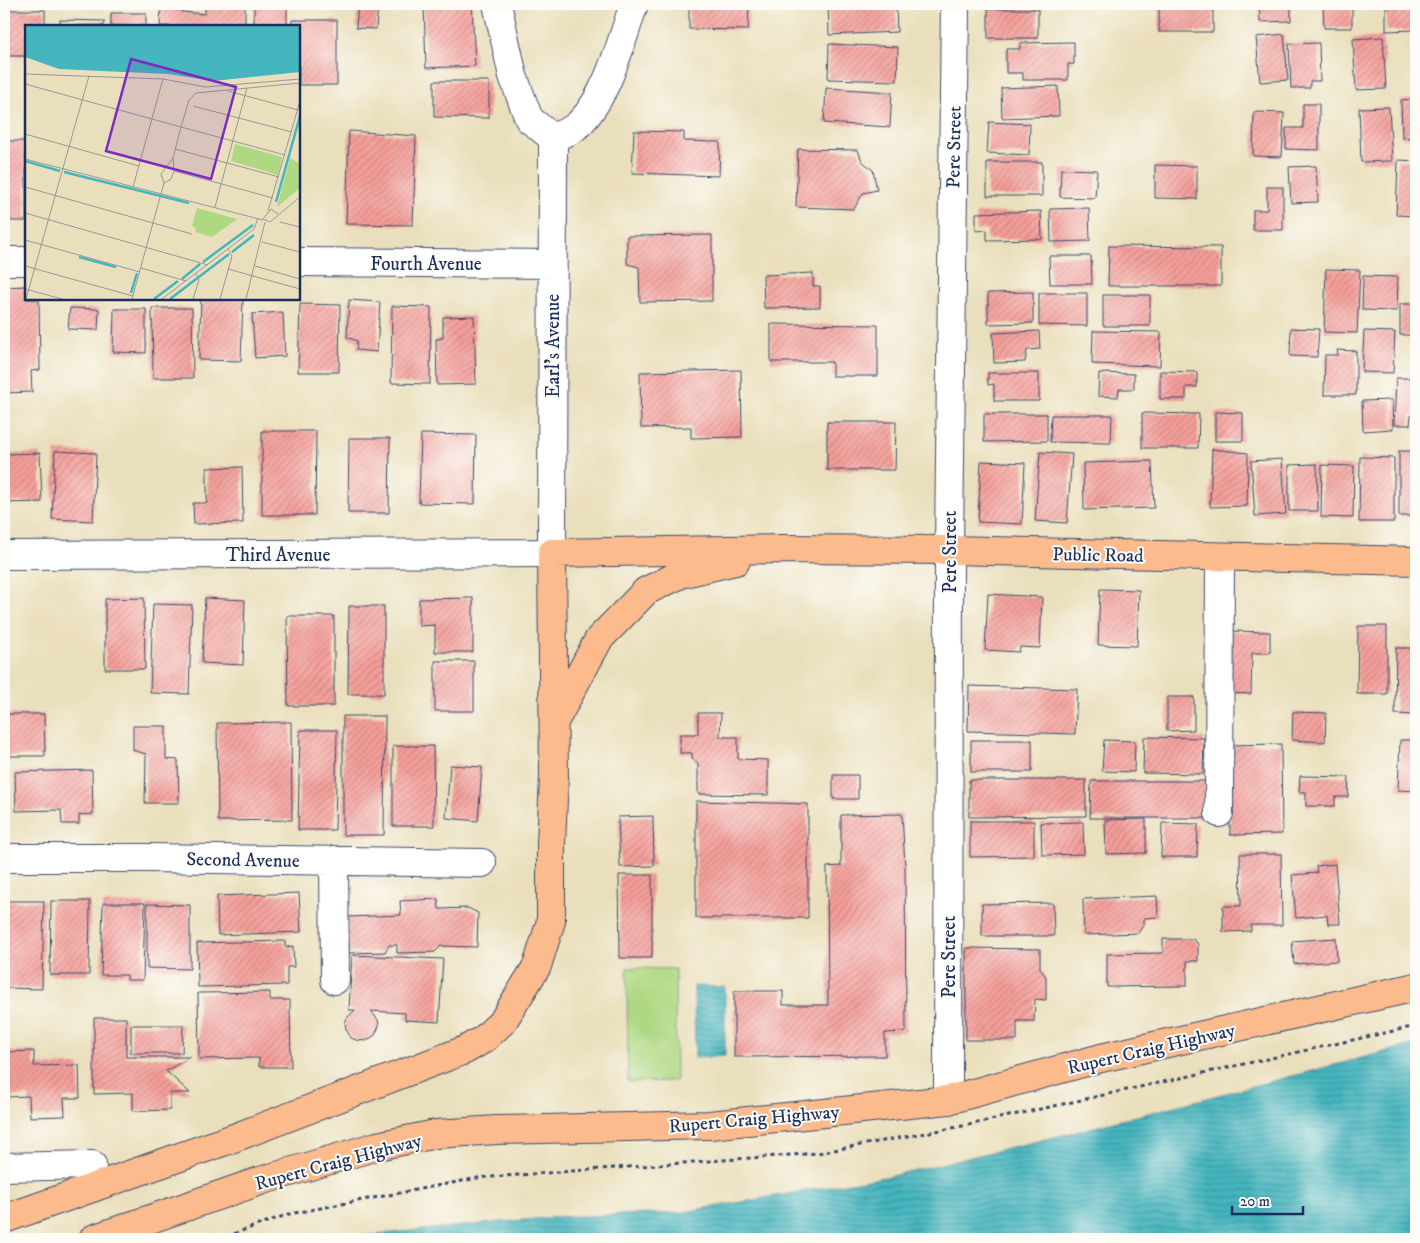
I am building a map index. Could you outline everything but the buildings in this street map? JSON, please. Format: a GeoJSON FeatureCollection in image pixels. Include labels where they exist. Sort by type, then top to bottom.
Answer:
{"type":"FeatureCollection","features":[{"type":"Feature","properties":{"kind":"main road","name":"Public Road"},"geometry":{"type":"LineString","coordinates":[[781,549],[949,550],[1416,561]]}},
{"type":"Feature","properties":{"kind":"main road"},"geometry":{"type":"LineString","coordinates":[[4,1219],[231,1139],[465,1050],[484,1039],[503,1021],[537,966],[551,921],[551,844],[554,777],[552,726],[552,553],[781,549]]}},
{"type":"Feature","properties":{"kind":"main road"},"geometry":{"type":"LineString","coordinates":[[552,726],[599,639],[646,591],[681,574],[781,549]]}},
{"type":"Feature","properties":{"kind":"main road","name":"Rupert Craig Highway"},"geometry":{"type":"LineString","coordinates":[[93,1239],[260,1181],[377,1146],[436,1134],[497,1130],[710,1125],[948,1100],[1101,1058],[1416,987]]}},
{"type":"Feature","properties":{"kind":"street"},"geometry":{"type":"LineString","coordinates":[[497,4],[513,76],[529,119],[553,138],[573,128],[586,114],[608,80],[634,4]]}},
{"type":"Feature","properties":{"kind":"street","name":"Pere Street"},"geometry":{"type":"LineString","coordinates":[[948,1100],[949,550],[954,4]]}},
{"type":"Feature","properties":{"kind":"street","name":"Earl's Avenue"},"geometry":{"type":"LineString","coordinates":[[552,553],[553,138]]}},
{"type":"Feature","properties":{"kind":"street"},"geometry":{"type":"LineString","coordinates":[[4,261],[25,261]]}},
{"type":"Feature","properties":{"kind":"street","name":"Fourth Avenue"},"geometry":{"type":"LineString","coordinates":[[300,262],[552,264]]}},
{"type":"Feature","properties":{"kind":"street","name":"Third Avenue"},"geometry":{"type":"LineString","coordinates":[[4,555],[552,553]]}},
{"type":"Feature","properties":{"kind":"street"},"geometry":{"type":"LineString","coordinates":[[1219,813],[1220,557]]}},
{"type":"Feature","properties":{"kind":"street","name":"Second Avenue"},"geometry":{"type":"LineString","coordinates":[[4,858],[482,863]]}},
{"type":"Feature","properties":{"kind":"street"},"geometry":{"type":"LineString","coordinates":[[334,860],[335,980]]}},
{"type":"Feature","properties":{"kind":"street"},"geometry":{"type":"LineString","coordinates":[[4,1166],[92,1165]]}},
{"type":"Feature","properties":{"kind":"green space"},"geometry":{"type":"Polygon","coordinates":[[[627,968],[675,969],[676,1081],[628,1082],[627,968]]]}},
{"type":"Feature","properties":{"kind":"water"},"geometry":{"type":"Polygon","coordinates":[[[694,986],[725,987],[725,1056],[695,1058],[694,986]]]}},
{"type":"Feature","properties":{"kind":"water"},"geometry":{"type":"Polygon","coordinates":[[[1416,1044],[1416,1239],[330,1239],[554,1217],[678,1213],[891,1176],[1071,1133],[1416,1044]]]}}]}
